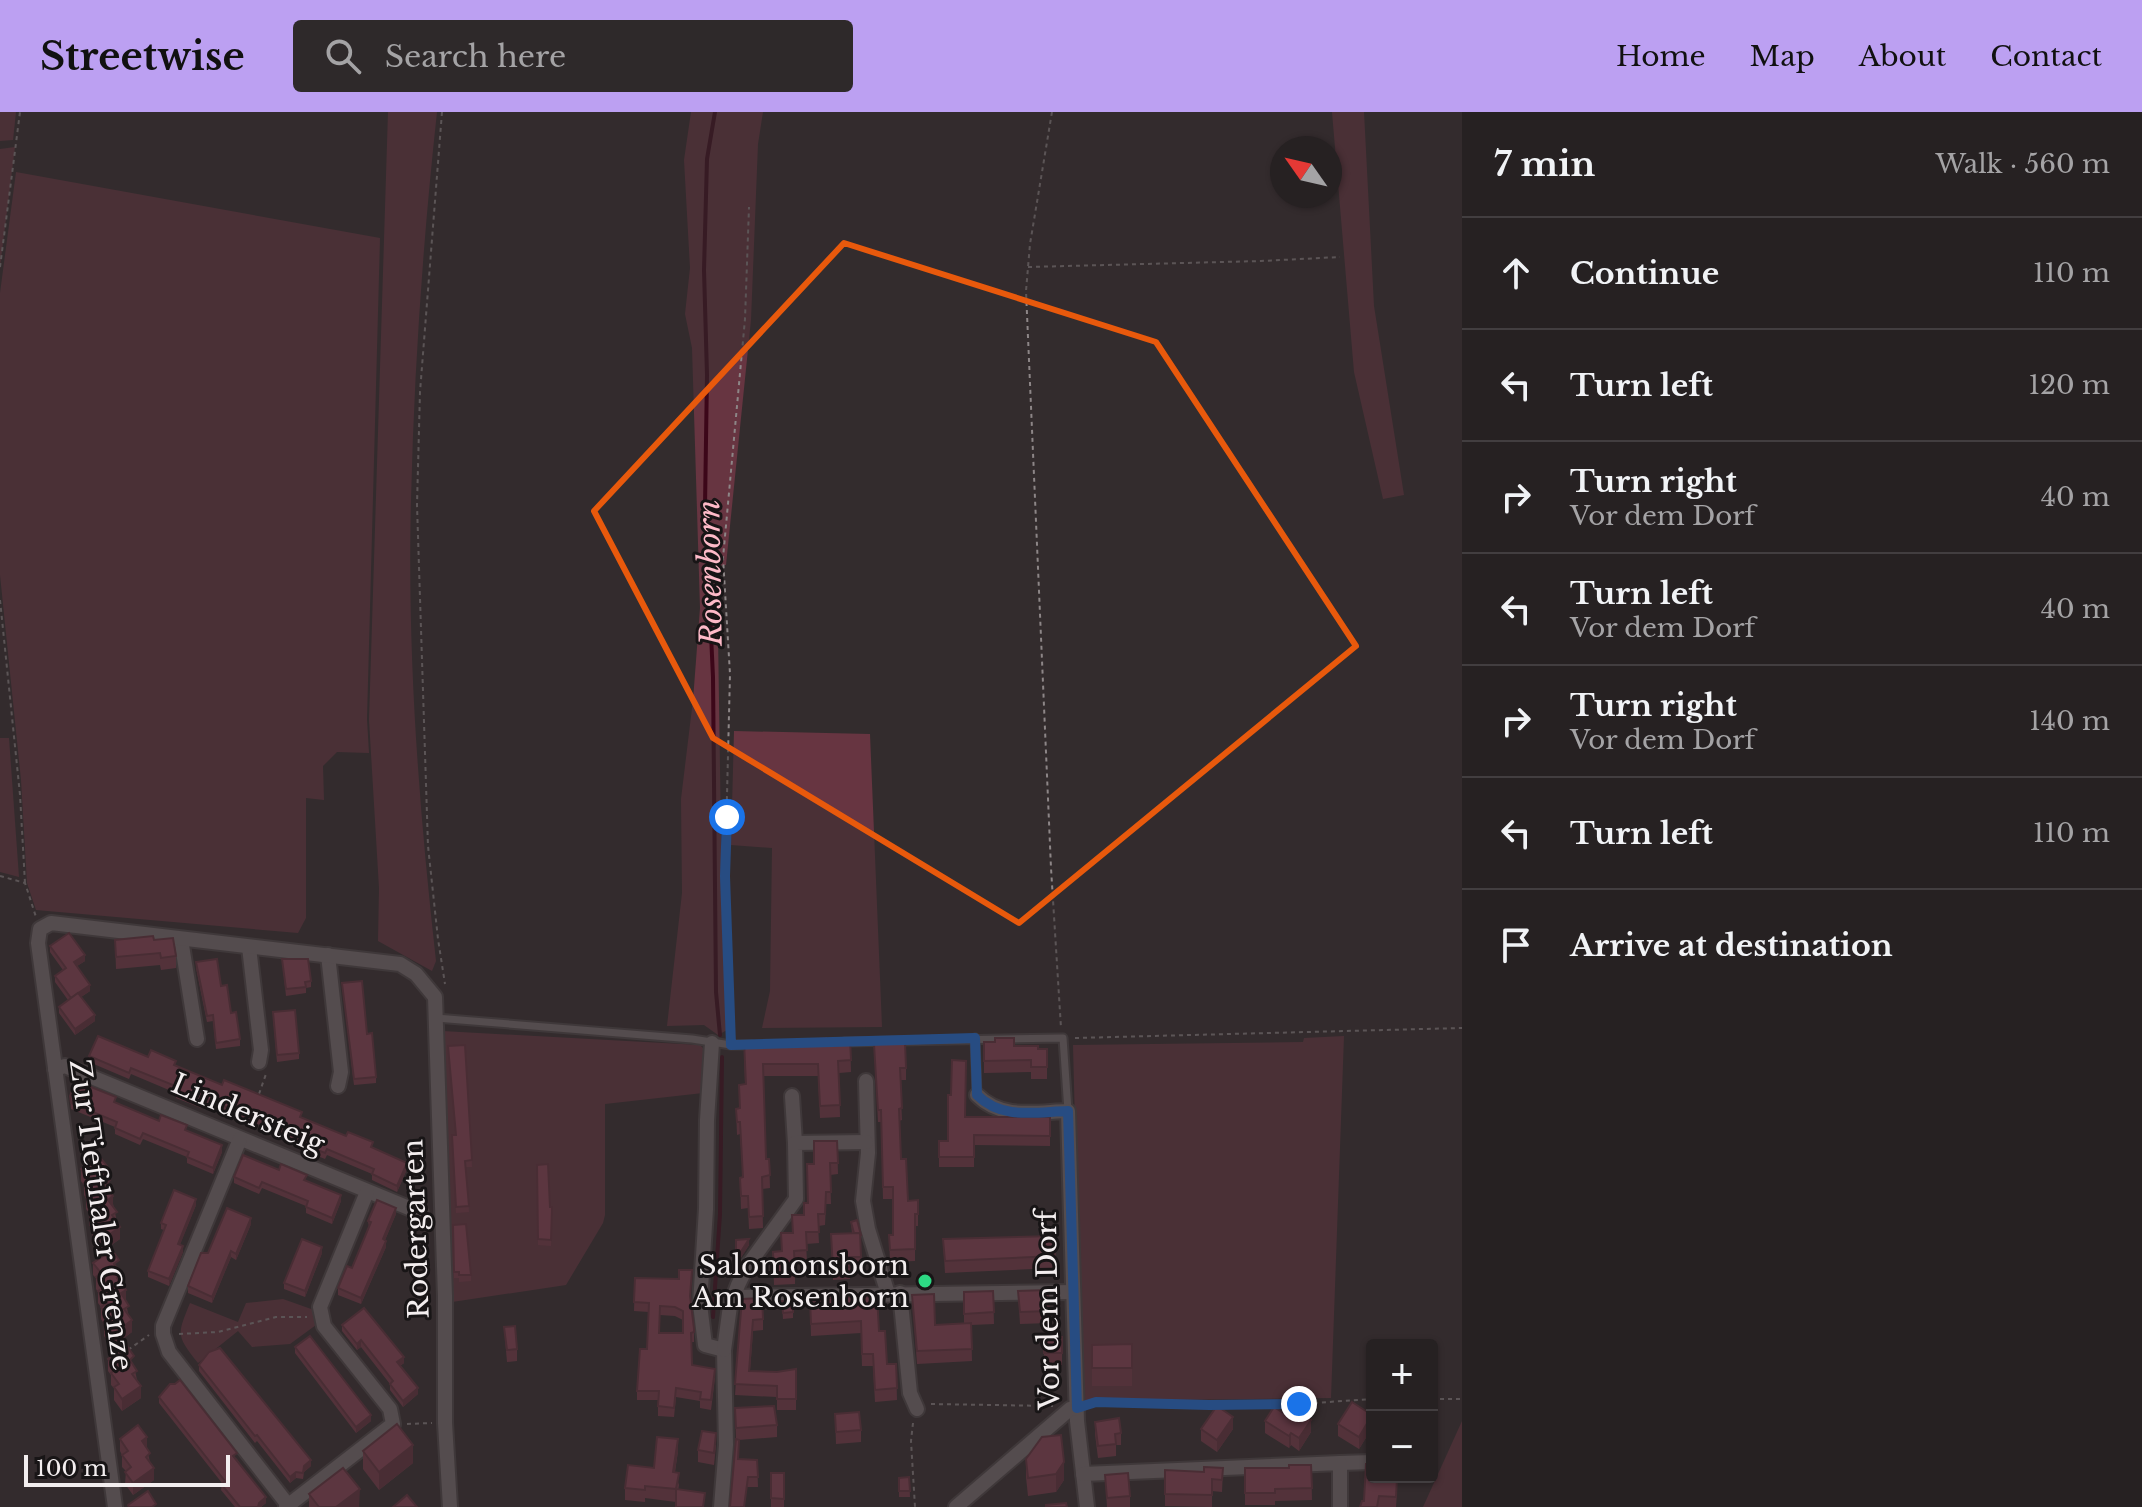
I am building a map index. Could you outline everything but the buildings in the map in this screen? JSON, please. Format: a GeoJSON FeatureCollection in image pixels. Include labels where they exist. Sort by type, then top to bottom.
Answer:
{"type":"FeatureCollection","features":[{"type":"Feature","properties":{"kind":"street"},"geometry":{"type":"LineString","coordinates":[[40,929],[51,923],[400,964],[416,974],[435,997]]}},
{"type":"Feature","properties":{"kind":"street","name":"Zur Tiefthaler Grenze"},"geometry":{"type":"LineString","coordinates":[[40,929],[38,943],[115,1507]]}},
{"type":"Feature","properties":{"kind":"street"},"geometry":{"type":"LineString","coordinates":[[181,939],[197,1039]]}},
{"type":"Feature","properties":{"kind":"street"},"geometry":{"type":"LineString","coordinates":[[249,947],[261,1050],[259,1062]]}},
{"type":"Feature","properties":{"kind":"street"},"geometry":{"type":"LineString","coordinates":[[328,955],[341,1072],[338,1086]]}},
{"type":"Feature","properties":{"kind":"street","name":"Rodergarten"},"geometry":{"type":"LineString","coordinates":[[435,997],[445,1296],[445,1423],[450,1507]]}},
{"type":"Feature","properties":{"kind":"street"},"geometry":{"type":"LineString","coordinates":[[712,1043],[700,1304],[705,1345],[724,1350]]}},
{"type":"Feature","properties":{"kind":"street","name":"Lindersteig"},"geometry":{"type":"LineString","coordinates":[[55,1069],[65,1066],[421,1213]]}},
{"type":"Feature","properties":{"kind":"street"},"geometry":{"type":"LineString","coordinates":[[866,1081],[868,1153],[863,1201],[868,1229],[894,1294],[910,1393],[917,1409]]}},
{"type":"Feature","properties":{"kind":"street"},"geometry":{"type":"LineString","coordinates":[[977,1095],[988,1106],[1002,1112],[1068,1111]]}},
{"type":"Feature","properties":{"kind":"street"},"geometry":{"type":"LineString","coordinates":[[721,1507],[726,1445],[724,1350],[734,1297],[746,1268],[796,1199],[792,1096]]}},
{"type":"Feature","properties":{"kind":"street","name":"Vor dem Dorf"},"geometry":{"type":"LineString","coordinates":[[1068,1111],[1073,1408],[1087,1507]]}},
{"type":"Feature","properties":{"kind":"street"},"geometry":{"type":"LineString","coordinates":[[240,1139],[163,1326],[163,1334],[169,1352],[287,1506],[393,1424],[390,1409],[324,1326],[321,1318],[320,1307],[367,1192]]}},
{"type":"Feature","properties":{"kind":"street"},"geometry":{"type":"LineString","coordinates":[[795,1143],[866,1142]]}},
{"type":"Feature","properties":{"kind":"street"},"geometry":{"type":"LineString","coordinates":[[734,1297],[1073,1292]]}},
{"type":"Feature","properties":{"kind":"street"},"geometry":{"type":"LineString","coordinates":[[956,1507],[1073,1408]]}},
{"type":"Feature","properties":{"kind":"street"},"geometry":{"type":"LineString","coordinates":[[1083,1474],[1366,1462]]}},
{"type":"Feature","properties":{"kind":"street"},"geometry":{"type":"LineString","coordinates":[[1340,1463],[1340,1507]]}},
{"type":"Feature","properties":{"kind":"lane"},"geometry":{"type":"LineString","coordinates":[[436,1018],[692,1039],[731,1045],[762,1044]]}},
{"type":"Feature","properties":{"kind":"lane"},"geometry":{"type":"LineString","coordinates":[[975,1038],[977,1095]]}},
{"type":"Feature","properties":{"kind":"lane"},"geometry":{"type":"LineString","coordinates":[[840,1042],[1063,1038]]}},
{"type":"Feature","properties":{"kind":"lane","name":"Vor dem Dorf"},"geometry":{"type":"LineString","coordinates":[[1063,1038],[1068,1111]]}},
{"type":"Feature","properties":{"kind":"path"},"geometry":{"type":"LineString","coordinates":[[0,267],[20,112]]}},
{"type":"Feature","properties":{"kind":"path"},"geometry":{"type":"LineString","coordinates":[[435,997],[446,983],[428,846],[417,505],[420,392],[442,112]]}},
{"type":"Feature","properties":{"kind":"path"},"geometry":{"type":"LineString","coordinates":[[1052,112],[1026,267],[1051,868],[1063,1038],[1462,1028]]}},
{"type":"Feature","properties":{"kind":"path"},"geometry":{"type":"LineString","coordinates":[[731,1045],[725,876],[730,674],[723,558],[745,319],[749,207]]}},
{"type":"Feature","properties":{"kind":"path"},"geometry":{"type":"LineString","coordinates":[[1026,267],[1340,257]]}},
{"type":"Feature","properties":{"kind":"path"},"geometry":{"type":"LineString","coordinates":[[0,600],[20,795],[25,883],[40,929]]}},
{"type":"Feature","properties":{"kind":"path"},"geometry":{"type":"LineString","coordinates":[[0,876],[25,883]]}},
{"type":"Feature","properties":{"kind":"path"},"geometry":{"type":"LineString","coordinates":[[256,1102],[267,1076],[259,1062]]}},
{"type":"Feature","properties":{"kind":"path"},"geometry":{"type":"LineString","coordinates":[[127,1351],[148,1335],[218,1332],[276,1317],[321,1318]]}},
{"type":"Feature","properties":{"kind":"path"},"geometry":{"type":"LineString","coordinates":[[915,1507],[911,1441],[917,1409],[926,1404],[1073,1408],[1096,1402],[1209,1405],[1366,1399]]}},
{"type":"Feature","properties":{"kind":"path"},"geometry":{"type":"LineString","coordinates":[[1438,1399],[1462,1399]]}},
{"type":"Feature","properties":{"kind":"path"},"geometry":{"type":"LineString","coordinates":[[393,1424],[428,1423]]}},
{"type":"Feature","properties":{"kind":"highlighted area"},"geometry":{"type":"Polygon","coordinates":[[[844,243],[1156,342],[1356,646],[1019,923],[713,738],[594,511],[844,243]]]}},
{"type":"Feature","properties":{"kind":"shaded area"},"geometry":{"type":"Polygon","coordinates":[[[0,112],[16,112],[13,140],[0,141],[0,112]]]}},
{"type":"Feature","properties":{"kind":"shaded area"},"geometry":{"type":"Polygon","coordinates":[[[388,112],[437,112],[417,354],[410,558],[416,731],[436,961],[432,971],[378,941],[379,888],[369,720],[388,112]]]}},
{"type":"Feature","properties":{"kind":"shaded area"},"geometry":{"type":"Polygon","coordinates":[[[691,112],[763,112],[758,144],[751,320],[726,565],[717,566],[727,1030],[718,1035],[704,1025],[667,1026],[682,893],[681,799],[700,608],[692,348],[685,314],[690,268],[684,160],[691,112]]]}},
{"type":"Feature","properties":{"kind":"shaded area"},"geometry":{"type":"Polygon","coordinates":[[[1332,112],[1364,112],[1374,306],[1404,495],[1383,499],[1354,372],[1340,208],[1342,136],[1334,136],[1332,112]]]}},
{"type":"Feature","properties":{"kind":"shaded area"},"geometry":{"type":"Polygon","coordinates":[[[15,147],[0,267],[0,149],[15,147]]]}},
{"type":"Feature","properties":{"kind":"shaded area"},"geometry":{"type":"Polygon","coordinates":[[[16,172],[380,238],[367,719],[369,753],[337,752],[323,766],[324,800],[306,798],[306,918],[298,933],[36,910],[27,883],[21,780],[0,575],[0,293],[16,172]]]}},
{"type":"Feature","properties":{"kind":"shaded area"},"geometry":{"type":"Polygon","coordinates":[[[734,731],[870,734],[882,1027],[762,1028],[770,991],[772,848],[731,845],[734,731]]]}},
{"type":"Feature","properties":{"kind":"shaded area"},"geometry":{"type":"Polygon","coordinates":[[[0,738],[9,738],[19,877],[0,872],[0,738]]]}},
{"type":"Feature","properties":{"kind":"shaded area"},"geometry":{"type":"Polygon","coordinates":[[[442,1031],[700,1045],[705,1050],[703,1093],[605,1104],[605,1215],[566,1285],[452,1302],[442,1031]]]}},
{"type":"Feature","properties":{"kind":"shaded area"},"geometry":{"type":"Polygon","coordinates":[[[1344,1036],[1331,1398],[1082,1401],[1073,1045],[1303,1042],[1304,1038],[1344,1036]]]}},
{"type":"Feature","properties":{"kind":"shaded area"},"geometry":{"type":"Polygon","coordinates":[[[283,1299],[314,1310],[316,1325],[290,1344],[252,1347],[238,1331],[198,1363],[182,1340],[181,1329],[190,1303],[238,1322],[246,1303],[283,1299]]]}},
{"type":"Feature","properties":{"kind":"shaded area"},"geometry":{"type":"Polygon","coordinates":[[[1462,1421],[1462,1507],[1423,1507],[1434,1483],[1438,1483],[1438,1474],[1462,1421]]]}},
{"type":"Feature","properties":{"kind":"waterway","name":"Rosenborn"},"geometry":{"type":"LineString","coordinates":[[715,112],[707,159],[704,270],[707,375],[705,506],[713,677],[716,992],[720,1035]]}},
{"type":"Feature","properties":{"kind":"waterway","name":"Rosenborn"},"geometry":{"type":"LineString","coordinates":[[713,1317],[720,1214],[722,1057]]}},
{"type":"Feature","properties":{"kind":"place","name":"Salomonsborn Am Rosenborn"},"geometry":{"type":"Point","coordinates":[925,1281]}},
{"type":"Feature","properties":{"kind":"route"},"geometry":{"type":"LineString","coordinates":[[727,817],[725,876],[731,1045],[975,1038],[977,1095],[988,1106],[1002,1112],[1068,1111],[1077,1408],[1096,1402],[1299,1404]]}}]}
